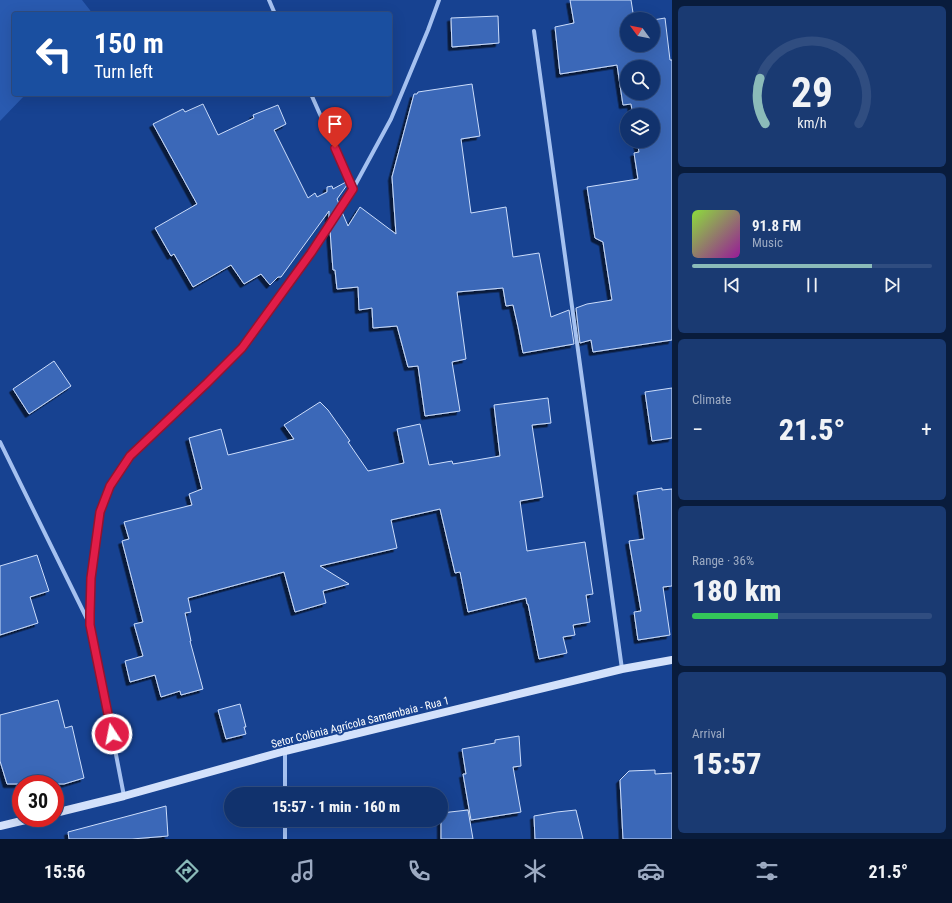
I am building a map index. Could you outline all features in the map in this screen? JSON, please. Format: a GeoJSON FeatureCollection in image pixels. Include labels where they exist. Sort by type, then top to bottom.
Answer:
{"type":"FeatureCollection","features":[{"type":"Feature","properties":{"kind":"street"},"geometry":{"type":"LineString","coordinates":[[268,0],[274,12]]}},
{"type":"Feature","properties":{"kind":"street"},"geometry":{"type":"LineString","coordinates":[[124,796],[90,625],[90,591],[100,512],[110,486],[130,456],[242,348],[307,259],[353,189],[391,119],[439,0]]}},
{"type":"Feature","properties":{"kind":"street"},"geometry":{"type":"LineString","coordinates":[[534,31],[622,669]]}},
{"type":"Feature","properties":{"kind":"street"},"geometry":{"type":"LineString","coordinates":[[311,96],[353,189]]}},
{"type":"Feature","properties":{"kind":"street"},"geometry":{"type":"LineString","coordinates":[[0,442],[90,625]]}},
{"type":"Feature","properties":{"kind":"street","name":"Setor Colônia Agrícola Samambaia - Rua 1"},"geometry":{"type":"LineString","coordinates":[[64,811],[124,796],[285,751],[622,669],[672,660]]}},
{"type":"Feature","properties":{"kind":"street"},"geometry":{"type":"LineString","coordinates":[[285,751],[285,787]]}},
{"type":"Feature","properties":{"kind":"street"},"geometry":{"type":"LineString","coordinates":[[0,826],[12,823]]}},
{"type":"Feature","properties":{"kind":"street"},"geometry":{"type":"LineString","coordinates":[[285,827],[285,839]]}},
{"type":"Feature","properties":{"kind":"shaded area"},"geometry":{"type":"Polygon","coordinates":[[[0,0],[82,0],[91,12],[12,12],[12,96],[24,96],[0,121],[0,0]]]}},
{"type":"Feature","properties":{"kind":"building"},"geometry":{"type":"Polygon","coordinates":[[[570,0],[631,0],[633,12],[620,12],[620,52],[660,52],[660,19],[665,18],[670,60],[672,60],[672,340],[593,352],[591,340],[580,343],[576,308],[587,304],[612,300],[603,242],[595,238],[587,187],[638,179],[634,153],[639,152],[638,148],[660,148],[660,108],[632,108],[631,104],[623,105],[622,100],[660,100],[660,60],[620,60],[620,85],[617,65],[560,74],[555,27],[574,23],[570,0]]]}},
{"type":"Feature","properties":{"kind":"building"},"geometry":{"type":"Polygon","coordinates":[[[498,16],[499,43],[452,47],[451,18],[498,16]]]}},
{"type":"Feature","properties":{"kind":"building"},"geometry":{"type":"Polygon","coordinates":[[[472,84],[480,136],[461,139],[471,213],[506,207],[513,257],[539,253],[551,317],[569,310],[574,344],[523,353],[513,305],[506,306],[503,288],[457,292],[466,359],[452,362],[460,411],[425,416],[418,366],[408,367],[397,326],[373,328],[372,308],[359,310],[358,287],[337,289],[335,270],[333,270],[330,230],[342,212],[348,226],[360,207],[396,234],[392,177],[414,94],[417,94],[418,92],[472,84]]]}},
{"type":"Feature","properties":{"kind":"building"},"geometry":{"type":"Polygon","coordinates":[[[203,104],[218,135],[254,118],[253,115],[278,105],[286,124],[274,130],[308,198],[315,193],[317,197],[327,192],[327,187],[332,186],[333,189],[346,182],[347,185],[337,199],[339,204],[329,219],[329,211],[281,277],[278,277],[270,285],[261,274],[244,284],[231,265],[193,287],[174,254],[171,256],[155,228],[197,204],[153,124],[183,109],[185,112],[203,104]]]}},
{"type":"Feature","properties":{"kind":"building"},"geometry":{"type":"Polygon","coordinates":[[[54,361],[71,386],[29,414],[13,389],[54,361]]]}},
{"type":"Feature","properties":{"kind":"building"},"geometry":{"type":"Polygon","coordinates":[[[672,388],[672,438],[652,441],[645,392],[672,388]]]}},
{"type":"Feature","properties":{"kind":"building"},"geometry":{"type":"Polygon","coordinates":[[[548,398],[551,423],[532,425],[543,497],[520,501],[527,551],[585,542],[593,594],[586,595],[590,622],[573,625],[575,635],[563,637],[567,653],[539,659],[526,598],[468,612],[460,572],[455,573],[440,509],[391,520],[397,548],[320,566],[349,584],[323,591],[326,603],[295,612],[284,572],[188,598],[191,612],[185,613],[190,641],[203,689],[181,695],[180,691],[161,697],[155,675],[130,682],[125,661],[143,656],[134,624],[143,622],[122,541],[129,539],[124,522],[192,505],[189,494],[202,489],[189,438],[221,429],[228,455],[294,439],[284,425],[320,402],[328,410],[350,441],[348,442],[368,471],[404,463],[397,429],[420,424],[429,465],[452,461],[453,464],[500,456],[494,405],[548,398]]]}},
{"type":"Feature","properties":{"kind":"building"},"geometry":{"type":"Polygon","coordinates":[[[662,488],[662,490],[672,489],[672,586],[663,587],[670,635],[638,640],[634,612],[641,611],[629,541],[644,539],[637,492],[662,488]]]}},
{"type":"Feature","properties":{"kind":"building"},"geometry":{"type":"Polygon","coordinates":[[[37,555],[49,591],[30,597],[38,623],[0,635],[0,566],[37,555]]]}},
{"type":"Feature","properties":{"kind":"building"},"geometry":{"type":"Polygon","coordinates":[[[58,700],[65,728],[72,726],[84,778],[64,784],[64,775],[12,775],[12,784],[7,784],[0,761],[0,715],[58,700]]]}},
{"type":"Feature","properties":{"kind":"building"},"geometry":{"type":"Polygon","coordinates":[[[240,704],[246,727],[244,727],[246,734],[226,739],[218,710],[240,704]]]}},
{"type":"Feature","properties":{"kind":"building"},"geometry":{"type":"Polygon","coordinates":[[[519,736],[521,766],[513,767],[521,812],[471,820],[463,774],[466,774],[462,749],[495,743],[495,740],[519,736]]]}},
{"type":"Feature","properties":{"kind":"building"},"geometry":{"type":"Polygon","coordinates":[[[655,770],[655,774],[672,773],[672,839],[623,839],[620,780],[629,771],[655,770]]]}},
{"type":"Feature","properties":{"kind":"building"},"geometry":{"type":"Polygon","coordinates":[[[166,806],[168,836],[132,839],[69,839],[68,832],[166,806]]]}},
{"type":"Feature","properties":{"kind":"building"},"geometry":{"type":"Polygon","coordinates":[[[468,810],[473,839],[441,839],[441,827],[448,827],[448,812],[468,810]]]}},
{"type":"Feature","properties":{"kind":"building"},"geometry":{"type":"Polygon","coordinates":[[[576,810],[583,839],[535,839],[534,816],[576,810]]]}},
{"type":"Feature","properties":{"kind":"route"},"geometry":{"type":"LineString","coordinates":[[112,734],[90,625],[90,591],[100,512],[110,486],[130,456],[242,348],[311,253],[353,189],[335,148]]}}]}
